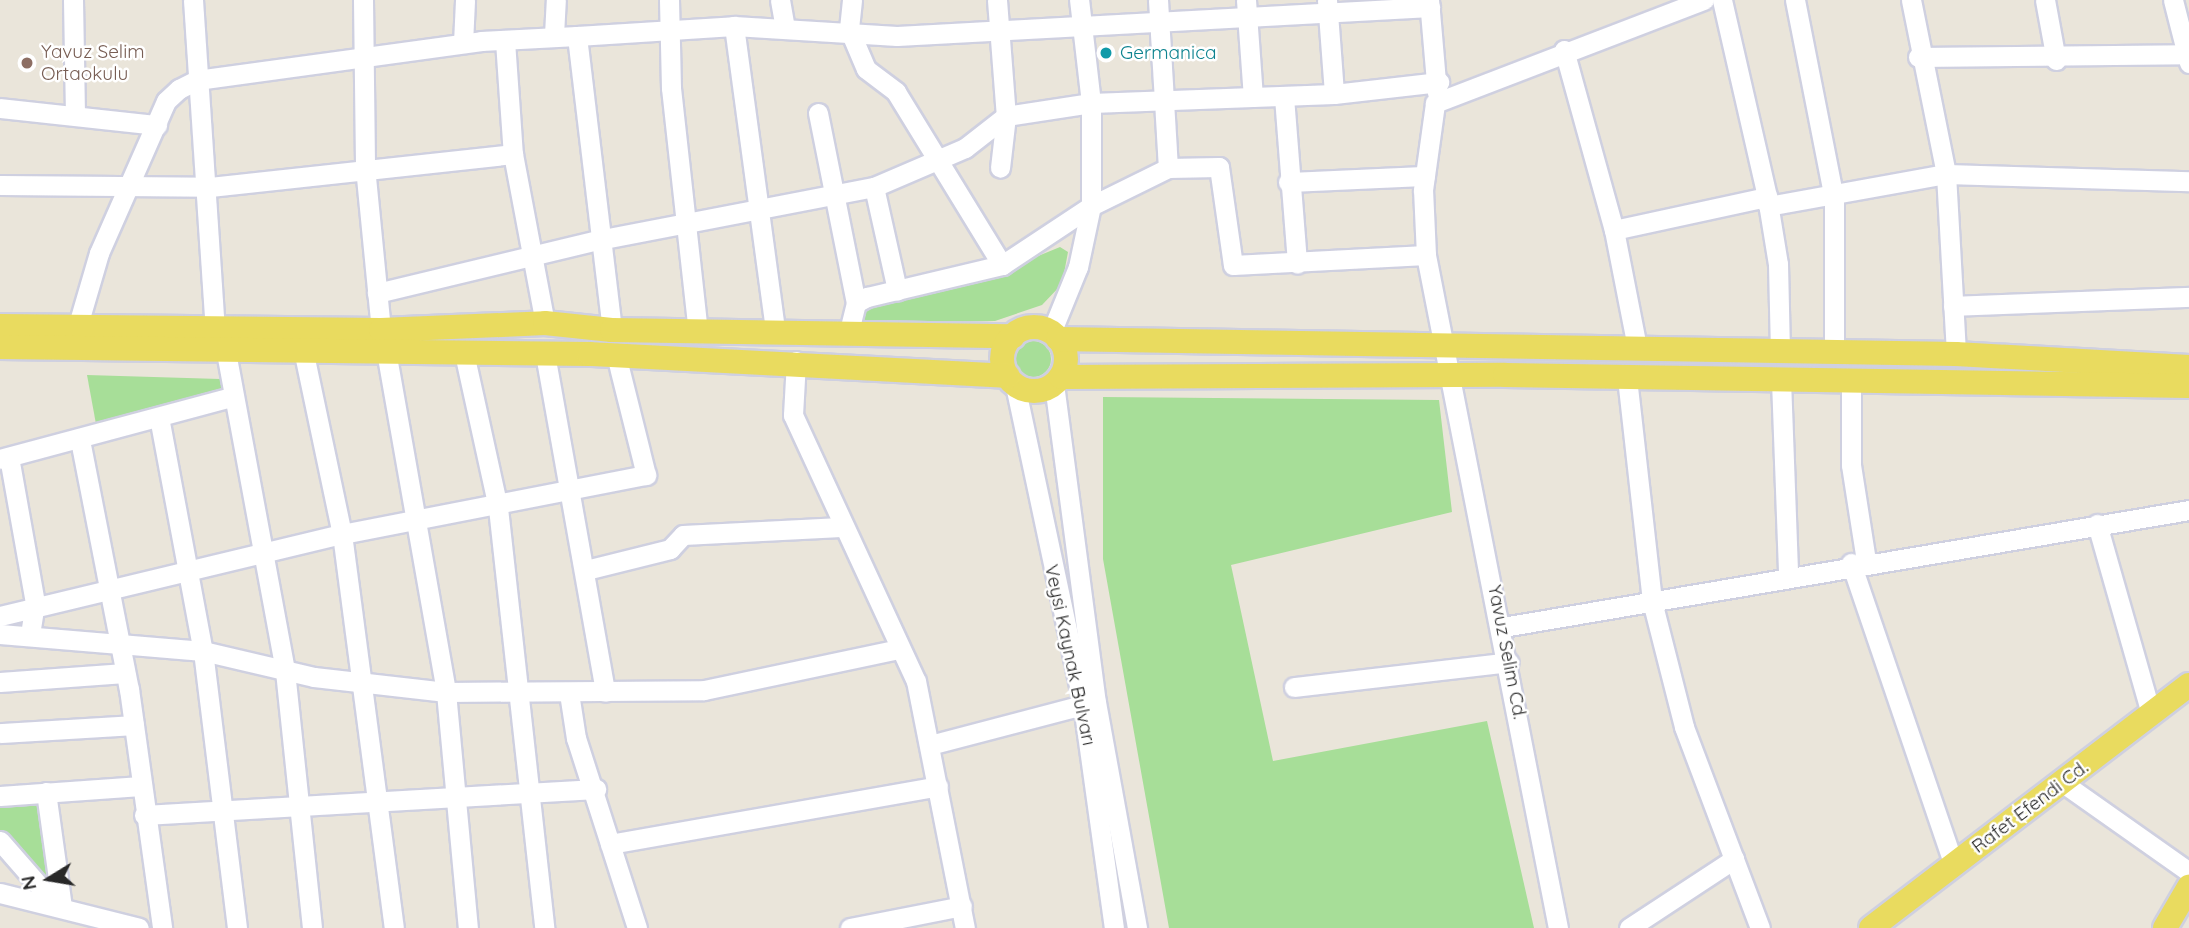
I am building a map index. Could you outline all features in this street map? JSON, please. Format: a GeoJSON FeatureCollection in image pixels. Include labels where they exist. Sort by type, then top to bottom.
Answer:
{"type":"FeatureCollection","features":[{"type":"Feature","properties":{"kind":"main road"},"geometry":{"type":"LineString","coordinates":[[0,315],[121,319],[157,340]]}},
{"type":"Feature","properties":{"kind":"main road"},"geometry":{"type":"LineString","coordinates":[[0,326],[157,340],[226,352],[304,354],[384,341],[545,323],[612,330],[775,328],[1013,336],[1032,327],[1055,336],[1447,347],[1637,346],[1956,354],[2189,368]]}},
{"type":"Feature","properties":{"kind":"main road"},"geometry":{"type":"LineString","coordinates":[[0,347],[157,340],[215,330],[384,341],[464,353],[796,360],[1011,381],[1035,391],[1057,381],[1454,377],[2189,386]]}},
{"type":"Feature","properties":{"kind":"main road"},"geometry":{"type":"LineString","coordinates":[[1011,381],[1002,355],[1013,336]]}},
{"type":"Feature","properties":{"kind":"main road"},"geometry":{"type":"LineString","coordinates":[[1055,336],[1066,358],[1057,381]]}},
{"type":"Feature","properties":{"kind":"main road"},"geometry":{"type":"LineString","coordinates":[[0,363],[136,361],[157,340]]}},
{"type":"Feature","properties":{"kind":"main road","name":"Rafet Efendi Cd."},"geometry":{"type":"LineString","coordinates":[[1871,928],[2189,685]]}},
{"type":"Feature","properties":{"kind":"main road"},"geometry":{"type":"LineString","coordinates":[[2165,928],[2189,887]]}},
{"type":"Feature","properties":{"kind":"main road"},"geometry":{"type":"LineString","coordinates":[[2180,928],[2189,914]]}},
{"type":"Feature","properties":{"kind":"street"},"geometry":{"type":"LineString","coordinates":[[73,0],[75,115]]}},
{"type":"Feature","properties":{"kind":"street"},"geometry":{"type":"LineString","coordinates":[[193,0],[197,80],[210,187],[215,330]]}},
{"type":"Feature","properties":{"kind":"street"},"geometry":{"type":"LineString","coordinates":[[363,0],[361,61],[365,167],[377,293],[446,692],[453,797],[468,928]]}},
{"type":"Feature","properties":{"kind":"street"},"geometry":{"type":"LineString","coordinates":[[463,43],[465,0]]}},
{"type":"Feature","properties":{"kind":"street"},"geometry":{"type":"LineString","coordinates":[[554,35],[556,0]]}},
{"type":"Feature","properties":{"kind":"street"},"geometry":{"type":"LineString","coordinates":[[669,0],[669,30],[685,223],[698,331]]}},
{"type":"Feature","properties":{"kind":"street"},"geometry":{"type":"LineString","coordinates":[[780,0],[785,29]]}},
{"type":"Feature","properties":{"kind":"street"},"geometry":{"type":"LineString","coordinates":[[852,0],[849,29],[866,69],[896,92],[1002,265]]}},
{"type":"Feature","properties":{"kind":"street"},"geometry":{"type":"LineString","coordinates":[[997,0],[1006,117],[1000,168]]}},
{"type":"Feature","properties":{"kind":"street"},"geometry":{"type":"LineString","coordinates":[[1055,336],[1078,267],[1091,206],[1091,103],[1079,0]]}},
{"type":"Feature","properties":{"kind":"street"},"geometry":{"type":"LineString","coordinates":[[1158,0],[1167,103],[1168,168]]}},
{"type":"Feature","properties":{"kind":"street"},"geometry":{"type":"LineString","coordinates":[[1435,103],[1564,50],[1704,0]]}},
{"type":"Feature","properties":{"kind":"street"},"geometry":{"type":"LineString","coordinates":[[1722,0],[1768,202],[1778,264],[1780,350]]}},
{"type":"Feature","properties":{"kind":"street"},"geometry":{"type":"LineString","coordinates":[[1795,0],[1834,198],[1834,351]]}},
{"type":"Feature","properties":{"kind":"street"},"geometry":{"type":"LineString","coordinates":[[1911,0],[1919,57],[1946,173],[1956,354]]}},
{"type":"Feature","properties":{"kind":"street"},"geometry":{"type":"LineString","coordinates":[[2045,0],[2056,60]]}},
{"type":"Feature","properties":{"kind":"street"},"geometry":{"type":"LineString","coordinates":[[1919,57],[2188,59],[2173,0]]}},
{"type":"Feature","properties":{"kind":"street"},"geometry":{"type":"LineString","coordinates":[[80,318],[99,253],[166,101],[197,80],[361,61],[463,43],[554,35],[577,36],[734,26],[849,29],[897,36],[1159,23],[1247,9],[1430,3]]}},
{"type":"Feature","properties":{"kind":"street","name":"Yavuz Selim Cd."},"geometry":{"type":"LineString","coordinates":[[1430,3],[1439,82],[1425,176],[1426,255],[1454,377],[1510,662],[1558,928]]}},
{"type":"Feature","properties":{"kind":"street"},"geometry":{"type":"LineString","coordinates":[[1327,8],[1334,94]]}},
{"type":"Feature","properties":{"kind":"street"},"geometry":{"type":"LineString","coordinates":[[1247,9],[1253,97]]}},
{"type":"Feature","properties":{"kind":"street"},"geometry":{"type":"LineString","coordinates":[[734,26],[762,210],[775,328]]}},
{"type":"Feature","properties":{"kind":"street"},"geometry":{"type":"LineString","coordinates":[[577,36],[598,240],[612,330]]}},
{"type":"Feature","properties":{"kind":"street"},"geometry":{"type":"LineString","coordinates":[[505,41],[513,153],[530,257],[545,323]]}},
{"type":"Feature","properties":{"kind":"street"},"geometry":{"type":"LineString","coordinates":[[1564,50],[1614,230],[1637,346]]}},
{"type":"Feature","properties":{"kind":"street"},"geometry":{"type":"LineString","coordinates":[[377,293],[598,240],[836,197],[874,187],[939,160],[1006,117],[1091,103],[1167,103],[1334,94],[1439,82]]}},
{"type":"Feature","properties":{"kind":"street"},"geometry":{"type":"LineString","coordinates":[[1284,96],[1288,181],[1297,263]]}},
{"type":"Feature","properties":{"kind":"street"},"geometry":{"type":"LineString","coordinates":[[0,108],[157,125]]}},
{"type":"Feature","properties":{"kind":"street"},"geometry":{"type":"LineString","coordinates":[[818,113],[856,303],[849,331]]}},
{"type":"Feature","properties":{"kind":"street"},"geometry":{"type":"LineString","coordinates":[[0,185],[210,187],[365,167],[513,153]]}},
{"type":"Feature","properties":{"kind":"street"},"geometry":{"type":"LineString","coordinates":[[856,303],[897,290],[1002,265],[1091,206],[1168,168],[1219,167],[1233,265],[1426,255]]}},
{"type":"Feature","properties":{"kind":"street"},"geometry":{"type":"LineString","coordinates":[[1614,230],[1768,202],[1834,198],[1946,173],[2189,181]]}},
{"type":"Feature","properties":{"kind":"street"},"geometry":{"type":"LineString","coordinates":[[1288,181],[1425,176]]}},
{"type":"Feature","properties":{"kind":"street"},"geometry":{"type":"LineString","coordinates":[[874,187],[897,290]]}},
{"type":"Feature","properties":{"kind":"street"},"geometry":{"type":"LineString","coordinates":[[1953,306],[2189,297]]}},
{"type":"Feature","properties":{"kind":"street"},"geometry":{"type":"LineString","coordinates":[[226,352],[231,397],[285,671],[312,928]]}},
{"type":"Feature","properties":{"kind":"street"},"geometry":{"type":"LineString","coordinates":[[464,353],[498,508],[522,690],[544,928]]}},
{"type":"Feature","properties":{"kind":"street"},"geometry":{"type":"LineString","coordinates":[[304,354],[342,534],[394,928]]}},
{"type":"Feature","properties":{"kind":"street"},"geometry":{"type":"LineString","coordinates":[[545,354],[586,570],[605,692]]}},
{"type":"Feature","properties":{"kind":"street"},"geometry":{"type":"LineString","coordinates":[[0,617],[35,603],[111,589],[342,534],[572,494],[646,475],[616,355]]}},
{"type":"Feature","properties":{"kind":"street"},"geometry":{"type":"LineString","coordinates":[[796,360],[793,415],[841,527],[898,649],[916,681],[965,928]]}},
{"type":"Feature","properties":{"kind":"street"},"geometry":{"type":"LineString","coordinates":[[1627,378],[1652,601],[1684,727],[1760,928]]}},
{"type":"Feature","properties":{"kind":"street"},"geometry":{"type":"LineString","coordinates":[[1781,380],[1788,575]]}},
{"type":"Feature","properties":{"kind":"street","name":"Veysi Kaynak Bulvarı"},"geometry":{"type":"LineString","coordinates":[[1011,381],[1083,705],[1114,928]]}},
{"type":"Feature","properties":{"kind":"street","name":"Veysi Kaynak Bulvarı"},"geometry":{"type":"LineString","coordinates":[[1057,381],[1096,702],[1137,928]]}},
{"type":"Feature","properties":{"kind":"street"},"geometry":{"type":"LineString","coordinates":[[1852,382],[1851,464],[1858,562],[1954,865]]}},
{"type":"Feature","properties":{"kind":"street"},"geometry":{"type":"LineString","coordinates":[[30,635],[35,603],[5,458],[80,440],[231,397]]}},
{"type":"Feature","properties":{"kind":"street"},"geometry":{"type":"LineString","coordinates":[[159,416],[203,651],[220,808],[237,928]]}},
{"type":"Feature","properties":{"kind":"street"},"geometry":{"type":"LineString","coordinates":[[80,440],[111,589],[118,646],[134,725],[144,815],[162,928]]}},
{"type":"Feature","properties":{"kind":"street"},"geometry":{"type":"LineString","coordinates":[[1503,627],[1858,562],[2189,510]]}},
{"type":"Feature","properties":{"kind":"street"},"geometry":{"type":"LineString","coordinates":[[2097,524],[2151,713]]}},
{"type":"Feature","properties":{"kind":"street"},"geometry":{"type":"LineString","coordinates":[[586,570],[670,549],[683,535],[841,527]]}},
{"type":"Feature","properties":{"kind":"street"},"geometry":{"type":"LineString","coordinates":[[0,634],[118,646],[203,651],[285,671],[363,684],[446,692],[704,690],[898,649]]}},
{"type":"Feature","properties":{"kind":"street"},"geometry":{"type":"LineString","coordinates":[[1293,687],[1510,662]]}},
{"type":"Feature","properties":{"kind":"street"},"geometry":{"type":"LineString","coordinates":[[0,682],[125,673]]}},
{"type":"Feature","properties":{"kind":"street"},"geometry":{"type":"LineString","coordinates":[[569,693],[576,738],[596,789],[610,844],[637,928]]}},
{"type":"Feature","properties":{"kind":"street"},"geometry":{"type":"LineString","coordinates":[[930,745],[1083,705]]}},
{"type":"Feature","properties":{"kind":"street"},"geometry":{"type":"LineString","coordinates":[[0,733],[134,725]]}},
{"type":"Feature","properties":{"kind":"street"},"geometry":{"type":"LineString","coordinates":[[2063,783],[2189,872]]}},
{"type":"Feature","properties":{"kind":"street"},"geometry":{"type":"LineString","coordinates":[[0,796],[141,786]]}},
{"type":"Feature","properties":{"kind":"street"},"geometry":{"type":"LineString","coordinates":[[610,844],[938,786]]}},
{"type":"Feature","properties":{"kind":"street"},"geometry":{"type":"LineString","coordinates":[[144,815],[220,808],[596,789]]}},
{"type":"Feature","properties":{"kind":"street"},"geometry":{"type":"LineString","coordinates":[[46,792],[58,905]]}},
{"type":"Feature","properties":{"kind":"street"},"geometry":{"type":"LineString","coordinates":[[0,841],[58,905]]}},
{"type":"Feature","properties":{"kind":"street"},"geometry":{"type":"LineString","coordinates":[[1629,928],[1734,859]]}},
{"type":"Feature","properties":{"kind":"street"},"geometry":{"type":"LineString","coordinates":[[0,893],[58,905],[97,922],[139,928]]}},
{"type":"Feature","properties":{"kind":"street"},"geometry":{"type":"LineString","coordinates":[[850,928],[962,906]]}},
{"type":"Feature","properties":{"kind":"green space"},"geometry":{"type":"Polygon","coordinates":[[[1060,247],[1068,252],[1062,284],[1042,305],[995,321],[860,323],[860,305],[992,275],[1060,247]]]}},
{"type":"Feature","properties":{"kind":"green space"},"geometry":{"type":"Polygon","coordinates":[[[1033,341],[1046,346],[1051,359],[1046,372],[1033,377],[1020,372],[1015,359],[1020,346],[1033,341]]]}},
{"type":"Feature","properties":{"kind":"green space"},"geometry":{"type":"Polygon","coordinates":[[[87,375],[220,379],[224,386],[222,393],[96,424],[87,375]]]}},
{"type":"Feature","properties":{"kind":"green space"},"geometry":{"type":"Polygon","coordinates":[[[1103,397],[1439,400],[1452,512],[1231,565],[1273,761],[1487,721],[1534,928],[1169,928],[1103,559],[1103,397]]]}},
{"type":"Feature","properties":{"kind":"green space"},"geometry":{"type":"Polygon","coordinates":[[[38,799],[58,888],[32,872],[0,833],[0,806],[38,799]]]}},
{"type":"Feature","properties":{"kind":"place","name":"Germanica"},"geometry":{"type":"Point","coordinates":[1106,53]}},
{"type":"Feature","properties":{"kind":"place","name":"Yavuz Selim Ortaokulu"},"geometry":{"type":"Point","coordinates":[27,63]}}]}
